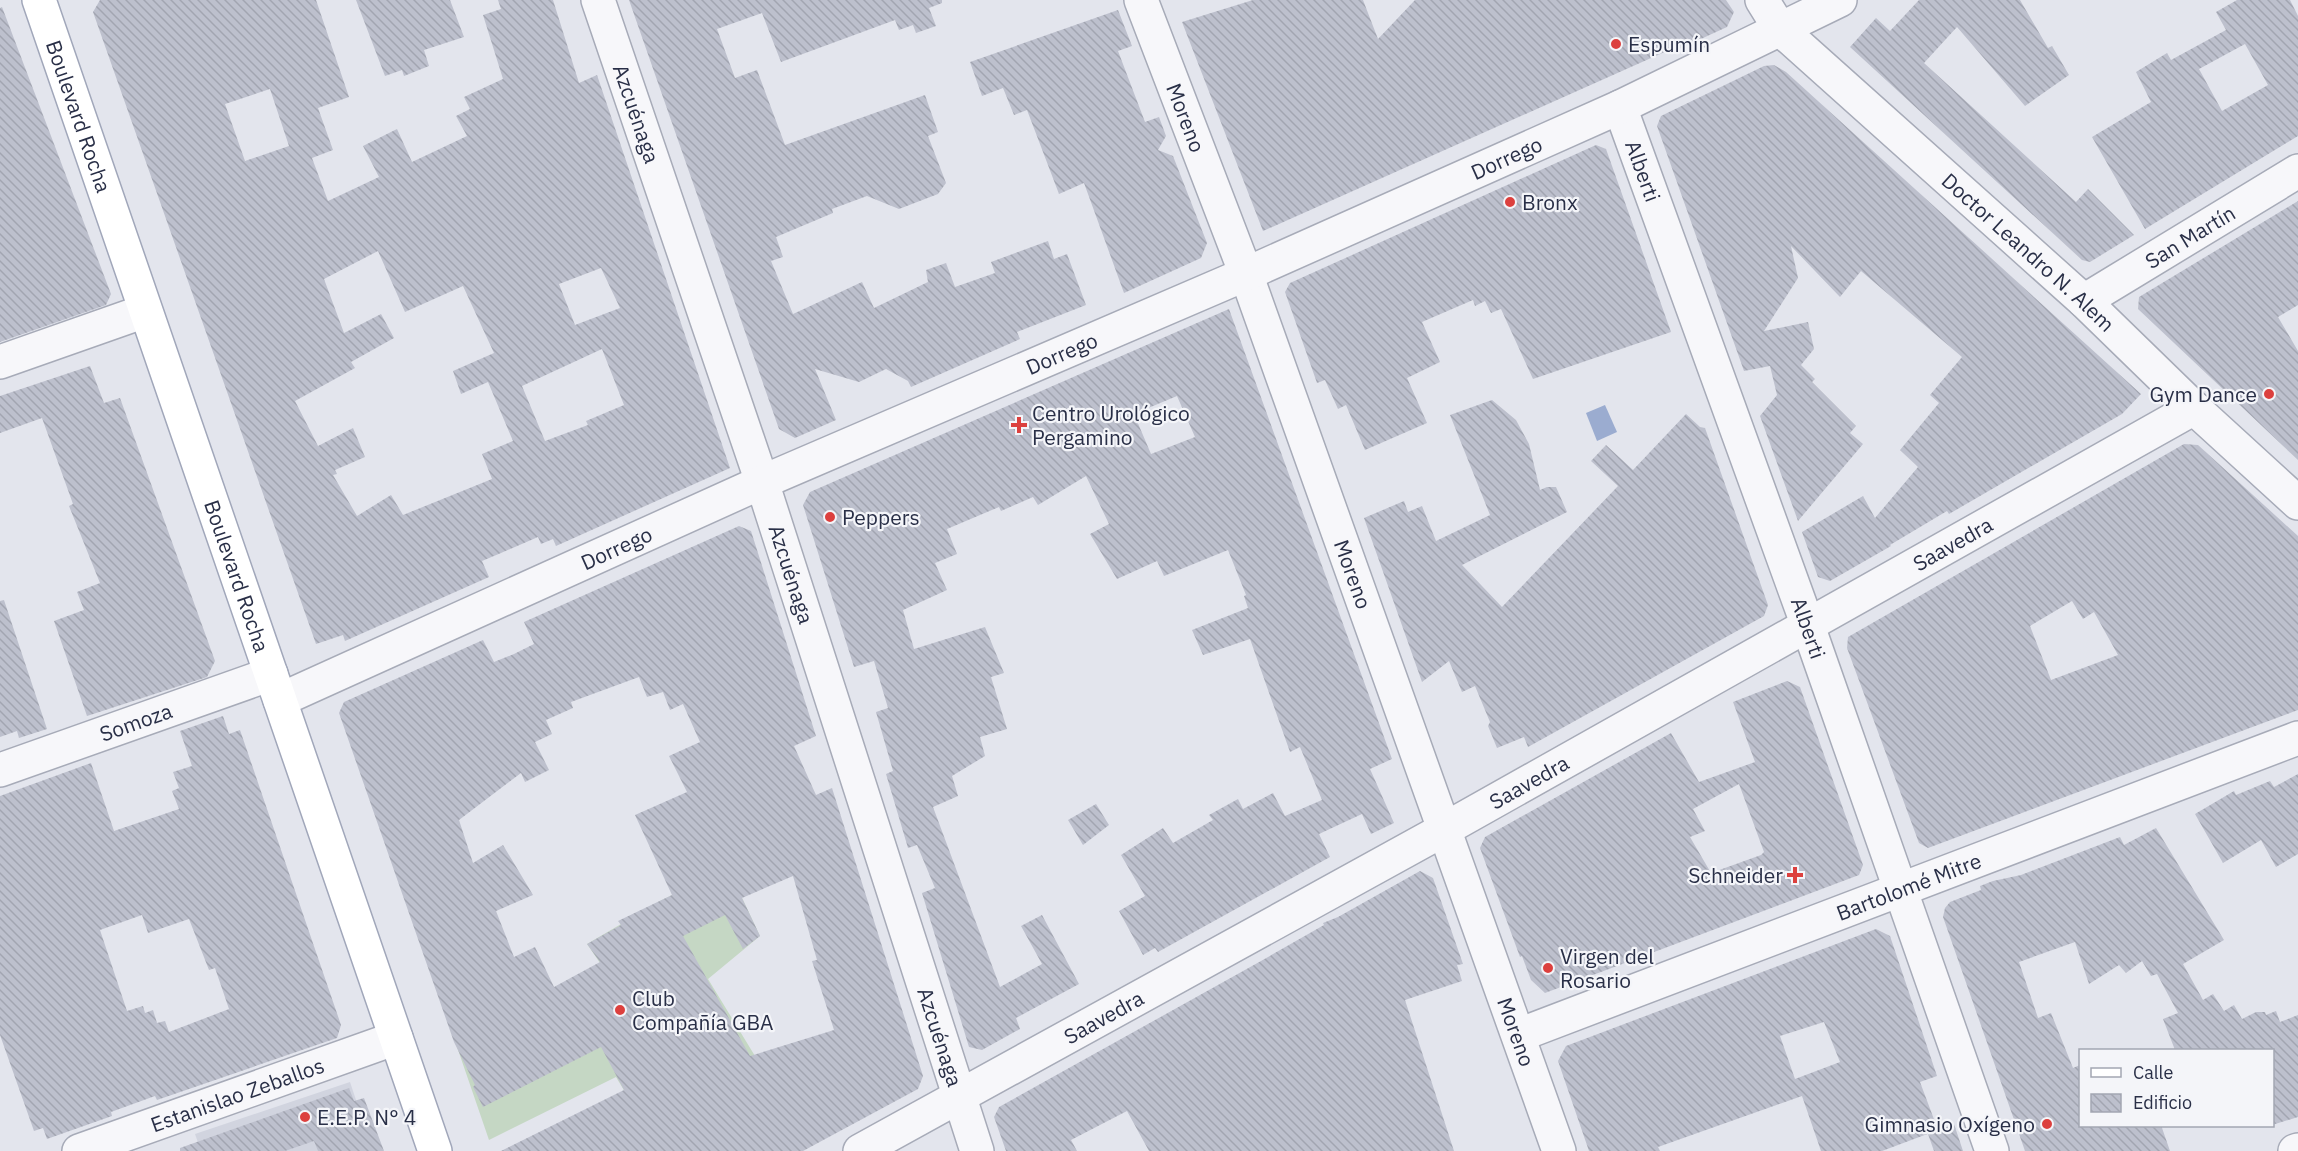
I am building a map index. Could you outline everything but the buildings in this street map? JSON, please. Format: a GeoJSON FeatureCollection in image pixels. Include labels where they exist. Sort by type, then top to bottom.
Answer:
{"type":"FeatureCollection","features":[{"type":"Feature","properties":{"kind":"main road","name":"Boulevard Rocha"},"geometry":{"type":"LineString","coordinates":[[39,0],[435,1151]]}},
{"type":"Feature","properties":{"kind":"street","name":"Azcuénaga"},"geometry":{"type":"LineString","coordinates":[[598,0],[762,482],[958,1098],[977,1151]]}},
{"type":"Feature","properties":{"kind":"street","name":"Moreno"},"geometry":{"type":"LineString","coordinates":[[1141,0],[1246,274],[1559,1151]]}},
{"type":"Feature","properties":{"kind":"street","name":"Doctor Leandro N. Alem"},"geometry":{"type":"LineString","coordinates":[[1762,0],[1780,29],[2084,301],[2194,408],[2298,503]]}},
{"type":"Feature","properties":{"kind":"street","name":"Dorrego"},"geometry":{"type":"LineString","coordinates":[[275,687],[762,482],[1246,274],[1620,107],[1840,0]]}},
{"type":"Feature","properties":{"kind":"street","name":"Alberti"},"geometry":{"type":"LineString","coordinates":[[1620,107],[1808,626],[1992,1151]]}},
{"type":"Feature","properties":{"kind":"street","name":"San Martín"},"geometry":{"type":"LineString","coordinates":[[2084,301],[2298,171]]}},
{"type":"Feature","properties":{"kind":"street"},"geometry":{"type":"LineString","coordinates":[[0,362],[145,311]]}},
{"type":"Feature","properties":{"kind":"street","name":"Saavedra"},"geometry":{"type":"LineString","coordinates":[[860,1151],[1445,829],[2194,408]]}},
{"type":"Feature","properties":{"kind":"street","name":"Somoza"},"geometry":{"type":"LineString","coordinates":[[0,770],[275,687]]}},
{"type":"Feature","properties":{"kind":"street","name":"Bartolomé Mitre"},"geometry":{"type":"LineString","coordinates":[[1519,1035],[2298,738]]}},
{"type":"Feature","properties":{"kind":"street","name":"Estanislao Zeballos"},"geometry":{"type":"LineString","coordinates":[[79,1151],[396,1038]]}},
{"type":"Feature","properties":{"kind":"shaded area","name":"E.E.P. N° 4"},"geometry":{"type":"Polygon","coordinates":[[[350,1082],[373,1151],[201,1151],[195,1134],[350,1082]]]}},
{"type":"Feature","properties":{"kind":"green space","name":"Club Compañía GBA"},"geometry":{"type":"Polygon","coordinates":[[[728,868],[760,936],[708,979],[755,1056],[634,1107],[616,1077],[489,1140],[455,1041],[600,963],[587,944],[662,900],[728,868]]]}},
{"type":"Feature","properties":{"kind":"water"},"geometry":{"type":"Polygon","coordinates":[[[1605,405],[1617,432],[1597,441],[1586,413],[1605,405]]]}},
{"type":"Feature","properties":{"kind":"place","name":"Espumín"},"geometry":{"type":"Point","coordinates":[1616,44]}},
{"type":"Feature","properties":{"kind":"place","name":"Bronx"},"geometry":{"type":"Point","coordinates":[1510,202]}},
{"type":"Feature","properties":{"kind":"place","name":"Gym Dance"},"geometry":{"type":"Point","coordinates":[2269,394]}},
{"type":"Feature","properties":{"kind":"place","name":"Centro Urológico Pergamino"},"geometry":{"type":"Point","coordinates":[1019,425]}},
{"type":"Feature","properties":{"kind":"place","name":"Peppers"},"geometry":{"type":"Point","coordinates":[830,517]}},
{"type":"Feature","properties":{"kind":"place","name":"Schneider"},"geometry":{"type":"Point","coordinates":[1795,875]}},
{"type":"Feature","properties":{"kind":"place","name":"Virgen del Rosario"},"geometry":{"type":"Point","coordinates":[1548,968]}},
{"type":"Feature","properties":{"kind":"place","name":"Club Compañía GBA"},"geometry":{"type":"Point","coordinates":[620,1010]}},
{"type":"Feature","properties":{"kind":"place","name":"E.E.P. N° 4"},"geometry":{"type":"Point","coordinates":[305,1117]}},
{"type":"Feature","properties":{"kind":"place","name":"Gimnasio Oxígeno"},"geometry":{"type":"Point","coordinates":[2047,1124]}}]}
